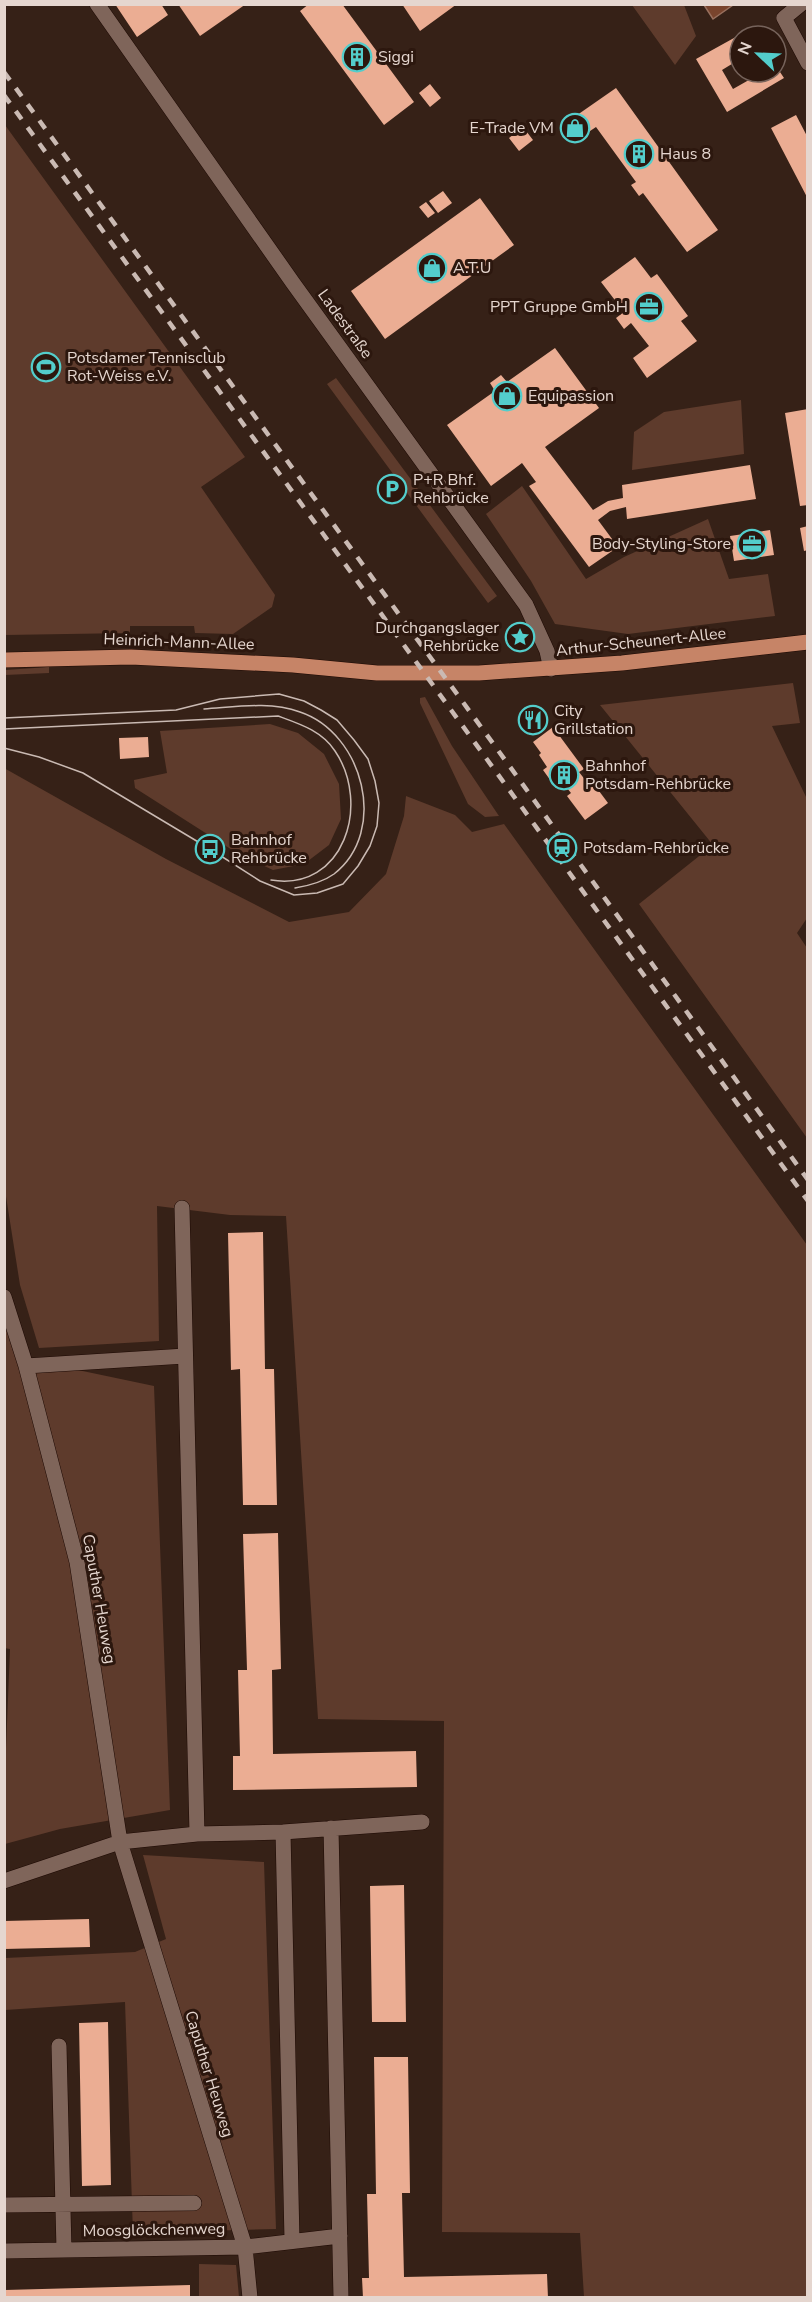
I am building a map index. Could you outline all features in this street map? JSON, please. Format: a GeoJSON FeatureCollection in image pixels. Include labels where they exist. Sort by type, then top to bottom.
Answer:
{"type":"FeatureCollection","features":[{"type":"Feature","properties":{"kind":"main road","name":"Arthur-Scheunert-Allee"},"geometry":{"type":"LineString","coordinates":[[478,673],[551,669],[807,642]]}},
{"type":"Feature","properties":{"kind":"main road","name":"Heinrich-Mann-Allee"},"geometry":{"type":"LineString","coordinates":[[4,660],[131,657],[293,665],[351,671],[426,674],[478,673]]}},
{"type":"Feature","properties":{"kind":"street","name":"Ladestraße"},"geometry":{"type":"LineString","coordinates":[[97,4],[285,272],[526,605],[547,651],[551,669]]}},
{"type":"Feature","properties":{"kind":"street"},"geometry":{"type":"LineString","coordinates":[[801,4],[784,18],[807,63]]}},
{"type":"Feature","properties":{"kind":"street"},"geometry":{"type":"LineString","coordinates":[[182,1208],[197,1834]]}},
{"type":"Feature","properties":{"kind":"street","name":"Caputher Heuweg"},"geometry":{"type":"LineString","coordinates":[[4,1297],[26,1366],[77,1562],[120,1842],[245,2247],[250,2298]]}},
{"type":"Feature","properties":{"kind":"street"},"geometry":{"type":"LineString","coordinates":[[26,1366],[185,1356]]}},
{"type":"Feature","properties":{"kind":"street"},"geometry":{"type":"LineString","coordinates":[[4,1881],[120,1842],[197,1834],[283,1832],[422,1822]]}},
{"type":"Feature","properties":{"kind":"street"},"geometry":{"type":"LineString","coordinates":[[331,1828],[341,2298]]}},
{"type":"Feature","properties":{"kind":"street"},"geometry":{"type":"LineString","coordinates":[[283,1832],[292,2240]]}},
{"type":"Feature","properties":{"kind":"street","name":"Moosglöckchenweg"},"geometry":{"type":"LineString","coordinates":[[58,2046],[64,2250]]}},
{"type":"Feature","properties":{"kind":"street","name":"Moosglöckchenweg"},"geometry":{"type":"LineString","coordinates":[[4,2205],[194,2203]]}},
{"type":"Feature","properties":{"kind":"street"},"geometry":{"type":"LineString","coordinates":[[245,2247],[340,2236]]}},
{"type":"Feature","properties":{"kind":"street","name":"Moosglöckchenweg"},"geometry":{"type":"LineString","coordinates":[[4,2251],[245,2247]]}},
{"type":"Feature","properties":{"kind":"shaded area"},"geometry":{"type":"Polygon","coordinates":[[[632,5],[684,5],[696,36],[675,65],[632,5]]]}},
{"type":"Feature","properties":{"kind":"shaded area"},"geometry":{"type":"Polygon","coordinates":[[[704,5],[733,5],[713,19],[704,5]]]}},
{"type":"Feature","properties":{"kind":"shaded area"},"geometry":{"type":"Polygon","coordinates":[[[5,125],[245,457],[201,487],[275,595],[272,607],[233,634],[195,633],[194,626],[130,626],[130,633],[5,635],[5,125]]]}},
{"type":"Feature","properties":{"kind":"shaded area"},"geometry":{"type":"Polygon","coordinates":[[[336,378],[497,596],[488,603],[327,384],[336,378]]]}},
{"type":"Feature","properties":{"kind":"shaded area"},"geometry":{"type":"Polygon","coordinates":[[[741,400],[744,454],[632,470],[634,432],[664,412],[741,400]]]}},
{"type":"Feature","properties":{"kind":"shaded area"},"geometry":{"type":"Polygon","coordinates":[[[522,486],[586,579],[624,557],[708,519],[729,579],[768,574],[775,616],[628,634],[555,624],[531,581],[486,514],[522,486]]]}},
{"type":"Feature","properties":{"kind":"shaded area"},"geometry":{"type":"Polygon","coordinates":[[[49,667],[49,673],[5,675],[5,670],[49,667]]]}},
{"type":"Feature","properties":{"kind":"shaded area"},"geometry":{"type":"Polygon","coordinates":[[[793,683],[800,723],[772,726],[807,799],[807,918],[797,933],[807,948],[807,1138],[639,904],[713,845],[600,705],[793,683]]]}},
{"type":"Feature","properties":{"kind":"shaded area"},"geometry":{"type":"Polygon","coordinates":[[[425,697],[452,746],[499,816],[485,817],[468,804],[420,703],[420,698],[425,697]]]}},
{"type":"Feature","properties":{"kind":"shaded area"},"geometry":{"type":"Polygon","coordinates":[[[270,724],[298,733],[324,754],[339,784],[341,819],[329,845],[304,864],[273,870],[240,855],[135,788],[134,780],[167,773],[160,731],[270,724]]]}},
{"type":"Feature","properties":{"kind":"shaded area"},"geometry":{"type":"Polygon","coordinates":[[[4,768],[166,859],[289,922],[349,912],[386,874],[404,816],[406,796],[455,815],[472,832],[504,824],[807,1245],[807,2297],[584,2297],[580,2233],[442,2232],[444,1721],[318,1719],[286,1216],[230,1215],[157,1206],[159,1341],[39,1348],[20,1285],[5,1190],[4,768]]]}},
{"type":"Feature","properties":{"kind":"shaded area"},"geometry":{"type":"Polygon","coordinates":[[[4,1317],[16,1357],[154,1386],[170,1810],[60,1829],[5,1844],[5,1773],[10,1649],[4,1648],[4,1317]]]}},
{"type":"Feature","properties":{"kind":"shaded area"},"geometry":{"type":"Polygon","coordinates":[[[143,1855],[264,1862],[276,2229],[133,2233],[125,2002],[5,2010],[5,1958],[135,1952],[166,1939],[143,1855]]]}},
{"type":"Feature","properties":{"kind":"shaded area"},"geometry":{"type":"Polygon","coordinates":[[[199,2264],[236,2265],[239,2297],[199,2297],[199,2264]]]}},
{"type":"Feature","properties":{"kind":"building"},"geometry":{"type":"Polygon","coordinates":[[[115,4],[161,4],[168,15],[137,37],[115,4]]]}},
{"type":"Feature","properties":{"kind":"building"},"geometry":{"type":"Polygon","coordinates":[[[178,4],[246,4],[200,36],[178,4]]]}},
{"type":"Feature","properties":{"kind":"building","name":"Siggi"},"geometry":{"type":"Polygon","coordinates":[[[309,4],[342,4],[414,102],[384,125],[300,11],[309,4]]]}},
{"type":"Feature","properties":{"kind":"building"},"geometry":{"type":"Polygon","coordinates":[[[402,4],[457,4],[420,31],[402,4]]]}},
{"type":"Feature","properties":{"kind":"building"},"geometry":{"type":"Polygon","coordinates":[[[728,41],[728,66],[722,70],[728,84],[733,89],[742,84],[774,84],[727,112],[696,59],[728,41]]]}},
{"type":"Feature","properties":{"kind":"building"},"geometry":{"type":"Polygon","coordinates":[[[430,84],[441,98],[430,107],[419,93],[430,84]]]}},
{"type":"Feature","properties":{"kind":"building","name":"Haus 8"},"geometry":{"type":"Polygon","coordinates":[[[616,88],[718,230],[687,252],[643,193],[639,196],[631,185],[636,182],[596,127],[581,137],[570,120],[616,88]]]}},
{"type":"Feature","properties":{"kind":"building"},"geometry":{"type":"Polygon","coordinates":[[[796,115],[808,138],[808,199],[771,128],[796,115]]]}},
{"type":"Feature","properties":{"kind":"building"},"geometry":{"type":"Polygon","coordinates":[[[523,127],[533,140],[519,151],[509,138],[523,127]]]}},
{"type":"Feature","properties":{"kind":"building"},"geometry":{"type":"Polygon","coordinates":[[[443,191],[452,203],[438,213],[429,201],[443,191]]]}},
{"type":"Feature","properties":{"kind":"building","name":"A.T.U"},"geometry":{"type":"Polygon","coordinates":[[[480,198],[514,245],[385,339],[351,291],[480,198]]]}},
{"type":"Feature","properties":{"kind":"building"},"geometry":{"type":"Polygon","coordinates":[[[426,202],[435,213],[428,218],[419,207],[426,202]]]}},
{"type":"Feature","properties":{"kind":"building"},"geometry":{"type":"Polygon","coordinates":[[[635,257],[651,278],[657,274],[688,316],[681,321],[697,341],[647,378],[633,358],[649,346],[631,323],[624,329],[616,318],[624,312],[601,282],[635,257]]]}},
{"type":"Feature","properties":{"kind":"building"},"geometry":{"type":"Polygon","coordinates":[[[555,348],[599,408],[545,447],[593,510],[608,501],[623,498],[622,485],[750,465],[756,499],[627,519],[626,507],[610,511],[598,520],[618,547],[589,567],[529,486],[536,482],[522,463],[491,486],[447,425],[495,391],[490,383],[501,375],[507,382],[555,348]]]}},
{"type":"Feature","properties":{"kind":"building"},"geometry":{"type":"Polygon","coordinates":[[[808,409],[808,505],[800,506],[785,413],[808,409]]]}},
{"type":"Feature","properties":{"kind":"building"},"geometry":{"type":"Polygon","coordinates":[[[808,526],[808,550],[804,551],[800,528],[808,526]]]}},
{"type":"Feature","properties":{"kind":"building"},"geometry":{"type":"Polygon","coordinates":[[[770,530],[774,555],[734,561],[730,536],[770,530]]]}},
{"type":"Feature","properties":{"kind":"building"},"geometry":{"type":"Polygon","coordinates":[[[536,707],[547,723],[530,735],[523,725],[519,724],[520,716],[524,716],[536,707]]]}},
{"type":"Feature","properties":{"kind":"building","name":"Bahnhof Potsdam-Rehbrücke"},"geometry":{"type":"Polygon","coordinates":[[[553,727],[584,769],[579,772],[586,781],[590,779],[608,803],[585,820],[567,796],[571,793],[563,783],[556,788],[543,770],[547,767],[533,742],[553,727]]]}},
{"type":"Feature","properties":{"kind":"building"},"geometry":{"type":"Polygon","coordinates":[[[148,737],[149,757],[120,759],[119,738],[148,737]]]}},
{"type":"Feature","properties":{"kind":"building"},"geometry":{"type":"Polygon","coordinates":[[[263,1232],[265,1369],[274,1369],[277,1505],[243,1505],[240,1369],[231,1370],[228,1233],[263,1232]]]}},
{"type":"Feature","properties":{"kind":"building"},"geometry":{"type":"Polygon","coordinates":[[[278,1533],[281,1669],[272,1670],[273,1754],[416,1751],[417,1787],[233,1790],[233,1756],[240,1756],[238,1670],[247,1670],[243,1534],[278,1533]]]}},
{"type":"Feature","properties":{"kind":"building"},"geometry":{"type":"Polygon","coordinates":[[[404,1885],[406,2022],[372,2022],[370,1886],[404,1885]]]}},
{"type":"Feature","properties":{"kind":"building"},"geometry":{"type":"Polygon","coordinates":[[[89,1919],[90,1947],[4,1949],[4,1921],[89,1919]]]}},
{"type":"Feature","properties":{"kind":"building"},"geometry":{"type":"Polygon","coordinates":[[[108,2022],[111,2185],[82,2186],[79,2023],[108,2022]]]}},
{"type":"Feature","properties":{"kind":"building"},"geometry":{"type":"Polygon","coordinates":[[[374,2057],[408,2057],[410,2193],[402,2193],[404,2277],[547,2274],[548,2298],[363,2298],[362,2278],[369,2278],[367,2194],[376,2194],[374,2057]]]}},
{"type":"Feature","properties":{"kind":"building"},"geometry":{"type":"Polygon","coordinates":[[[190,2285],[190,2298],[5,2298],[5,2290],[190,2285]]]}},
{"type":"Feature","properties":{"kind":"tram line"},"geometry":{"type":"LineString","coordinates":[[4,718],[176,710],[220,699],[279,694],[304,701],[337,720],[368,759],[379,803],[377,826],[370,846],[358,866],[343,884],[317,893],[294,895],[260,881],[83,773],[39,757],[4,748]]}},
{"type":"Feature","properties":{"kind":"tram line"},"geometry":{"type":"LineString","coordinates":[[204,709],[264,706],[300,712],[322,723],[340,740],[353,761],[361,785],[364,809],[361,834],[351,856],[330,877],[295,888]]}},
{"type":"Feature","properties":{"kind":"tram line"},"geometry":{"type":"LineString","coordinates":[[4,729],[278,716],[310,729],[330,744],[346,772],[350,795],[350,818],[344,840],[333,858],[317,872],[296,880],[271,880]]}},
{"type":"Feature","properties":{"kind":"railway"},"geometry":{"type":"LineString","coordinates":[[4,72],[808,1180]]}},
{"type":"Feature","properties":{"kind":"railway"},"geometry":{"type":"LineString","coordinates":[[4,95],[808,1201]]}},
{"type":"Feature","properties":{"kind":"place","name":"Siggi"},"geometry":{"type":"Point","coordinates":[357,57]}},
{"type":"Feature","properties":{"kind":"place","name":"E-Trade VM"},"geometry":{"type":"Point","coordinates":[575,128]}},
{"type":"Feature","properties":{"kind":"place","name":"Haus 8"},"geometry":{"type":"Point","coordinates":[639,154]}},
{"type":"Feature","properties":{"kind":"place","name":"A.T.U"},"geometry":{"type":"Point","coordinates":[432,268]}},
{"type":"Feature","properties":{"kind":"place","name":"PPT Gruppe GmbH"},"geometry":{"type":"Point","coordinates":[649,307]}},
{"type":"Feature","properties":{"kind":"place","name":"Potsdamer Tennisclub Rot-Weiss e.V."},"geometry":{"type":"Point","coordinates":[46,367]}},
{"type":"Feature","properties":{"kind":"place","name":"Equipassion"},"geometry":{"type":"Point","coordinates":[507,396]}},
{"type":"Feature","properties":{"kind":"place","name":"P+R Bhf. Rehbrücke"},"geometry":{"type":"Point","coordinates":[392,489]}},
{"type":"Feature","properties":{"kind":"place","name":"Body-Styling-Store"},"geometry":{"type":"Point","coordinates":[752,544]}},
{"type":"Feature","properties":{"kind":"place","name":"Durchgangslager Rehbrücke"},"geometry":{"type":"Point","coordinates":[520,637]}},
{"type":"Feature","properties":{"kind":"place","name":"City Grillstation"},"geometry":{"type":"Point","coordinates":[533,720]}},
{"type":"Feature","properties":{"kind":"place","name":"Bahnhof Potsdam-Rehbrücke"},"geometry":{"type":"Point","coordinates":[564,775]}},
{"type":"Feature","properties":{"kind":"place","name":"Potsdam-Rehbrücke"},"geometry":{"type":"Point","coordinates":[562,848]}},
{"type":"Feature","properties":{"kind":"place","name":"Bahnhof Rehbrücke"},"geometry":{"type":"Point","coordinates":[210,849]}}]}
